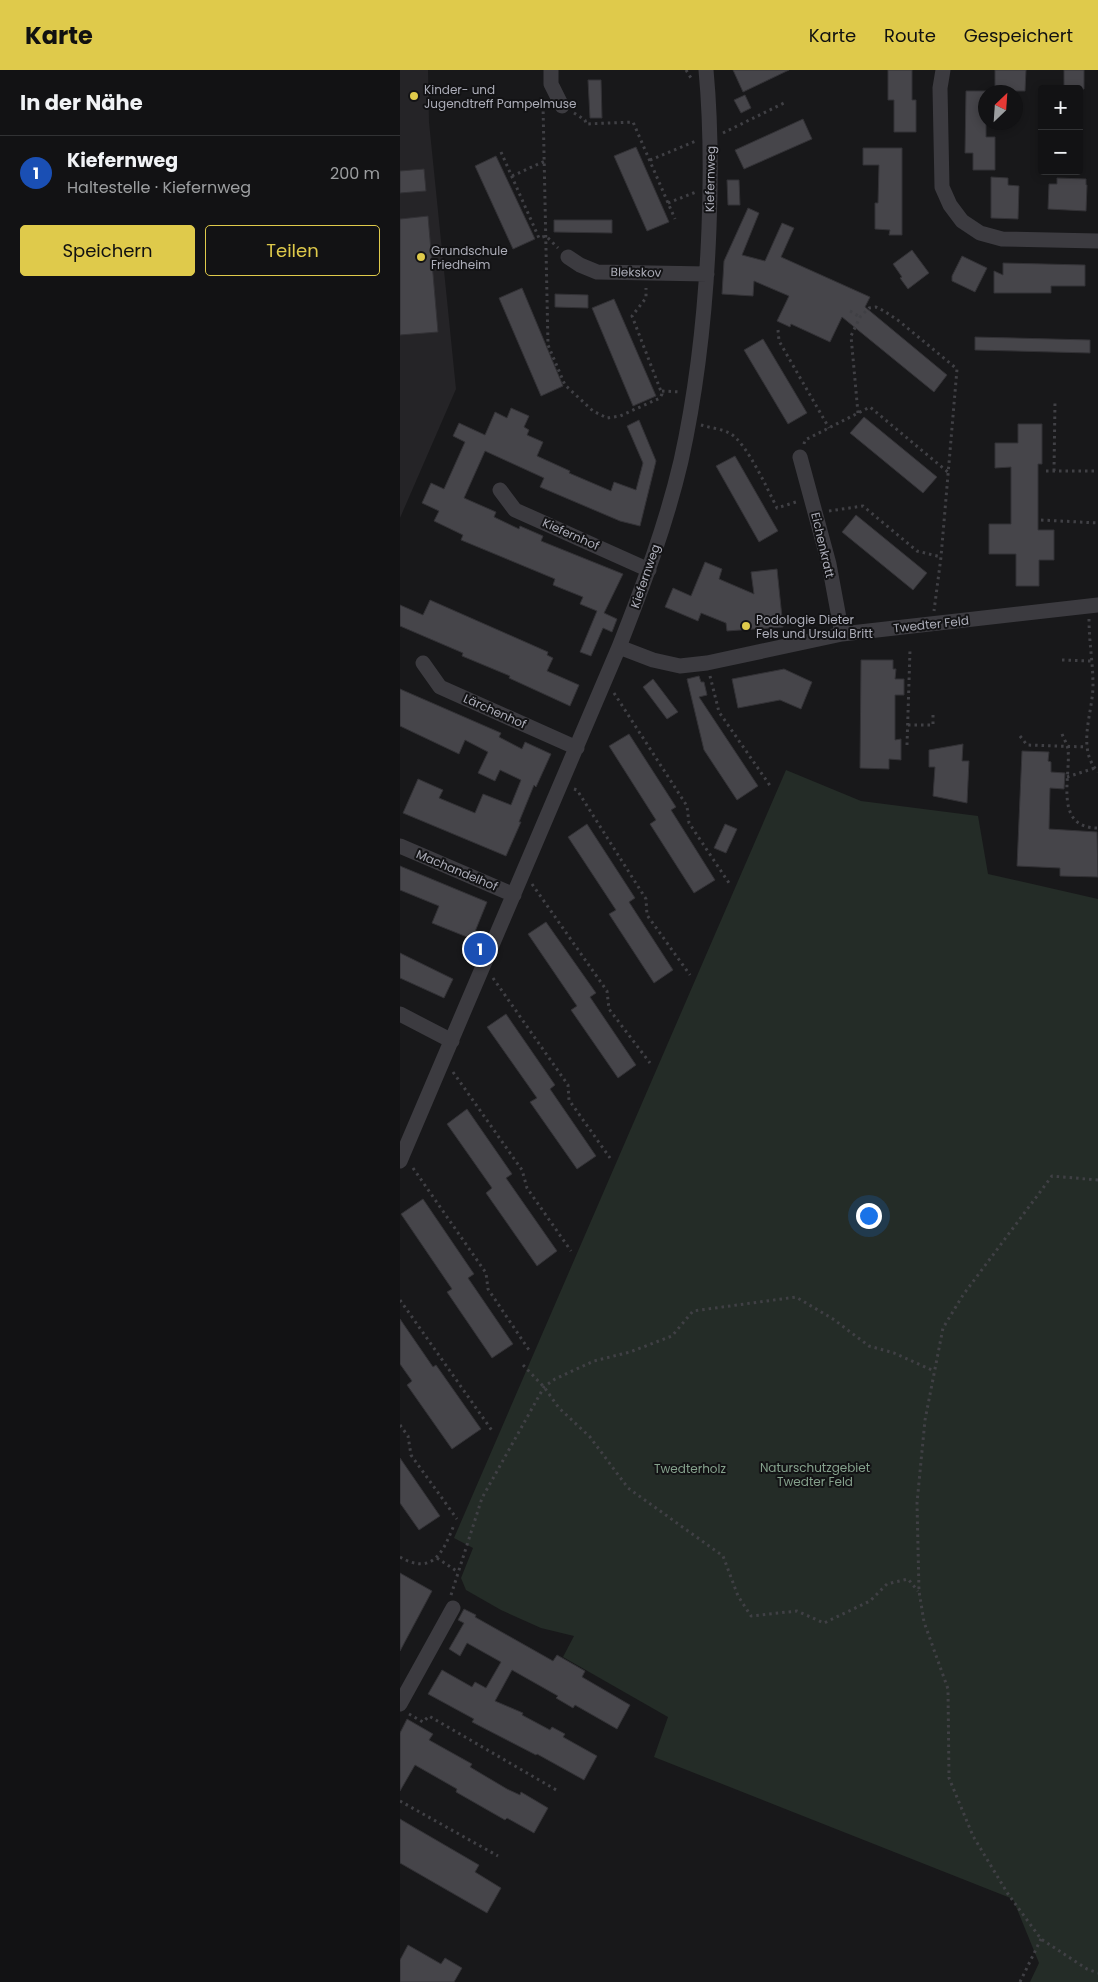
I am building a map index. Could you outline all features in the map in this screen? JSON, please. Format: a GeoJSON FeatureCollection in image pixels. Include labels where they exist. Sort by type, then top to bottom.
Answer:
{"type":"FeatureCollection","features":[{"type":"Feature","properties":{"kind":"street"},"geometry":{"type":"LineString","coordinates":[[551,70],[551,84],[562,106]]}},
{"type":"Feature","properties":{"kind":"street","name":"Kiefernweg"},"geometry":{"type":"LineString","coordinates":[[400,1160],[619,647],[649,570],[680,462],[700,353],[707,274],[711,134],[706,70]]}},
{"type":"Feature","properties":{"kind":"street"},"geometry":{"type":"LineString","coordinates":[[943,70],[940,88],[942,187],[950,204],[962,221],[980,233],[1002,239],[1098,242]]}},
{"type":"Feature","properties":{"kind":"street","name":"Blekskov"},"geometry":{"type":"LineString","coordinates":[[568,257],[580,265],[597,272],[707,274]]}},
{"type":"Feature","properties":{"kind":"street","name":"Eichenkratt"},"geometry":{"type":"LineString","coordinates":[[800,457],[829,564],[842,634]]}},
{"type":"Feature","properties":{"kind":"street","name":"Kiefernhof"},"geometry":{"type":"LineString","coordinates":[[500,490],[516,510],[649,570]]}},
{"type":"Feature","properties":{"kind":"street","name":"Twedter Feld"},"geometry":{"type":"LineString","coordinates":[[619,647],[652,660],[680,666],[707,663],[842,634],[1094,606]]}},
{"type":"Feature","properties":{"kind":"street","name":"Lärchenhof"},"geometry":{"type":"LineString","coordinates":[[423,663],[440,687],[577,748]]}},
{"type":"Feature","properties":{"kind":"street","name":"Machandelhof"},"geometry":{"type":"LineString","coordinates":[[400,846],[514,895]]}},
{"type":"Feature","properties":{"kind":"street"},"geometry":{"type":"LineString","coordinates":[[400,1014],[452,1041]]}},
{"type":"Feature","properties":{"kind":"street"},"geometry":{"type":"LineString","coordinates":[[404,1709],[453,1608]]}},
{"type":"Feature","properties":{"kind":"path"},"geometry":{"type":"LineString","coordinates":[[543,102],[548,346],[564,385],[593,411],[607,418],[620,416],[660,398],[662,394],[632,316],[646,298],[646,290]]}},
{"type":"Feature","properties":{"kind":"path"},"geometry":{"type":"LineString","coordinates":[[650,160],[711,134],[726,132],[786,102]]}},
{"type":"Feature","properties":{"kind":"path"},"geometry":{"type":"LineString","coordinates":[[562,106],[585,120],[586,124],[633,122],[675,219]]}},
{"type":"Feature","properties":{"kind":"path"},"geometry":{"type":"LineString","coordinates":[[501,152],[539,238],[546,236]]}},
{"type":"Feature","properties":{"kind":"path"},"geometry":{"type":"LineString","coordinates":[[512,176],[545,161]]}},
{"type":"Feature","properties":{"kind":"path"},"geometry":{"type":"LineString","coordinates":[[668,203],[711,186]]}},
{"type":"Feature","properties":{"kind":"path"},"geometry":{"type":"LineString","coordinates":[[546,236],[568,257]]}},
{"type":"Feature","properties":{"kind":"path"},"geometry":{"type":"LineString","coordinates":[[858,413],[851,336],[860,316],[869,308],[876,307],[884,311],[957,370],[941,557],[932,624]]}},
{"type":"Feature","properties":{"kind":"path"},"geometry":{"type":"LineString","coordinates":[[850,311],[860,316]]}},
{"type":"Feature","properties":{"kind":"path"},"geometry":{"type":"LineString","coordinates":[[778,330],[779,341],[829,428]]}},
{"type":"Feature","properties":{"kind":"path"},"geometry":{"type":"LineString","coordinates":[[1054,471],[1055,401]]}},
{"type":"Feature","properties":{"kind":"path"},"geometry":{"type":"LineString","coordinates":[[800,457],[805,440],[870,407],[949,473]]}},
{"type":"Feature","properties":{"kind":"path"},"geometry":{"type":"LineString","coordinates":[[689,421],[734,436],[744,448],[777,508],[811,497]]}},
{"type":"Feature","properties":{"kind":"path"},"geometry":{"type":"LineString","coordinates":[[1046,471],[1098,471]]}},
{"type":"Feature","properties":{"kind":"path"},"geometry":{"type":"LineString","coordinates":[[816,513],[863,506],[917,551],[941,557]]}},
{"type":"Feature","properties":{"kind":"path"},"geometry":{"type":"LineString","coordinates":[[1041,520],[1098,523]]}},
{"type":"Feature","properties":{"kind":"path"},"geometry":{"type":"LineString","coordinates":[[1094,606],[1089,641],[1093,687],[1089,710],[1087,747],[1094,768],[1098,772]]}},
{"type":"Feature","properties":{"kind":"path"},"geometry":{"type":"LineString","coordinates":[[907,745],[910,650]]}},
{"type":"Feature","properties":{"kind":"path"},"geometry":{"type":"LineString","coordinates":[[1062,660],[1091,661]]}},
{"type":"Feature","properties":{"kind":"path"},"geometry":{"type":"LineString","coordinates":[[707,663],[719,712],[771,787]]}},
{"type":"Feature","properties":{"kind":"path"},"geometry":{"type":"LineString","coordinates":[[602,688],[615,694],[687,806],[689,823],[729,883]]}},
{"type":"Feature","properties":{"kind":"path"},"geometry":{"type":"LineString","coordinates":[[908,725],[933,725],[933,712]]}},
{"type":"Feature","properties":{"kind":"path"},"geometry":{"type":"LineString","coordinates":[[1062,734],[1068,747],[1067,794],[1070,815],[1081,826],[1098,828]]}},
{"type":"Feature","properties":{"kind":"path"},"geometry":{"type":"LineString","coordinates":[[1020,736],[1027,745],[1087,747]]}},
{"type":"Feature","properties":{"kind":"path"},"geometry":{"type":"LineString","coordinates":[[1067,777],[1094,768]]}},
{"type":"Feature","properties":{"kind":"path"},"geometry":{"type":"LineString","coordinates":[[562,784],[577,790],[646,898],[647,915],[690,975]]}},
{"type":"Feature","properties":{"kind":"path"},"geometry":{"type":"LineString","coordinates":[[520,879],[532,884],[607,991],[609,1009],[650,1063]]}},
{"type":"Feature","properties":{"kind":"path"},"geometry":{"type":"LineString","coordinates":[[481,972],[493,978],[568,1085],[569,1100],[610,1158]]}},
{"type":"Feature","properties":{"kind":"path"},"geometry":{"type":"LineString","coordinates":[[442,1065],[452,1070],[522,1170],[527,1188],[571,1251]]}},
{"type":"Feature","properties":{"kind":"path"},"geometry":{"type":"LineString","coordinates":[[400,1160],[411,1164],[486,1273],[488,1289],[529,1350]]}},
{"type":"Feature","properties":{"kind":"path"},"geometry":{"type":"LineString","coordinates":[[1098,1180],[1052,1176],[963,1296],[943,1328],[925,1420],[917,1503],[919,1591],[924,1622],[948,1689],[950,1778],[956,1798],[972,1836],[1008,1894],[1041,1939],[1087,1969],[1098,1973]]}},
{"type":"Feature","properties":{"kind":"path"},"geometry":{"type":"LineString","coordinates":[[453,1608],[451,1593],[482,1498],[544,1388],[555,1379],[594,1361],[630,1352],[672,1336],[693,1311],[796,1296],[833,1319],[870,1346],[894,1353],[934,1371]]}},
{"type":"Feature","properties":{"kind":"path"},"geometry":{"type":"LineString","coordinates":[[400,1300],[493,1432]]}},
{"type":"Feature","properties":{"kind":"path"},"geometry":{"type":"LineString","coordinates":[[523,1365],[559,1408],[590,1437],[628,1488],[723,1556],[738,1596],[751,1616],[797,1610],[824,1623],[870,1600],[887,1584],[908,1579],[919,1591]]}},
{"type":"Feature","properties":{"kind":"path"},"geometry":{"type":"LineString","coordinates":[[400,1425],[408,1436],[411,1455],[457,1519]]}},
{"type":"Feature","properties":{"kind":"path"},"geometry":{"type":"LineString","coordinates":[[400,1557],[412,1564],[426,1564],[437,1558],[444,1549],[454,1525]]}},
{"type":"Feature","properties":{"kind":"path"},"geometry":{"type":"LineString","coordinates":[[437,1558],[458,1572]]}},
{"type":"Feature","properties":{"kind":"path"},"geometry":{"type":"LineString","coordinates":[[404,1709],[423,1722],[429,1716],[558,1791]]}},
{"type":"Feature","properties":{"kind":"path"},"geometry":{"type":"LineString","coordinates":[[400,1801],[498,1856]]}},
{"type":"Feature","properties":{"kind":"path"},"geometry":{"type":"LineString","coordinates":[[1020,1982],[1041,1939]]}},
{"type":"Feature","properties":{"kind":"shaded area","name":"Grundschule Friedheim"},"geometry":{"type":"Polygon","coordinates":[[[400,70],[428,70],[429,122],[456,389],[400,518],[400,70]]]}},
{"type":"Feature","properties":{"kind":"green space","name":"Twedterholz"},"geometry":{"type":"Polygon","coordinates":[[[786,770],[861,801],[978,816],[988,874],[1098,899],[1098,1982],[1030,1982],[1039,1963],[1013,1899],[654,1757],[668,1717],[563,1657],[574,1636],[541,1628],[501,1610],[466,1590],[461,1578],[473,1548],[454,1538],[786,770]]]}},
{"type":"Feature","properties":{"kind":"building"},"geometry":{"type":"Polygon","coordinates":[[[733,70],[789,70],[743,92],[733,70]]]}},
{"type":"Feature","properties":{"kind":"building"},"geometry":{"type":"Polygon","coordinates":[[[888,70],[912,70],[912,100],[916,100],[916,132],[894,132],[894,100],[888,100],[888,70]]]}},
{"type":"Feature","properties":{"kind":"building"},"geometry":{"type":"Polygon","coordinates":[[[995,70],[1026,70],[1025,91],[1023,91],[1023,85],[995,85],[995,70]]]}},
{"type":"Feature","properties":{"kind":"building"},"geometry":{"type":"Polygon","coordinates":[[[1064,70],[1084,70],[1084,89],[1083,85],[1064,85],[1064,70]]]}},
{"type":"Feature","properties":{"kind":"building"},"geometry":{"type":"Polygon","coordinates":[[[588,80],[601,80],[602,118],[590,118],[588,80]]]}},
{"type":"Feature","properties":{"kind":"building"},"geometry":{"type":"Polygon","coordinates":[[[966,91],[978,91],[978,130],[986,130],[986,137],[995,137],[995,170],[973,170],[973,153],[965,153],[966,91]]]}},
{"type":"Feature","properties":{"kind":"building"},"geometry":{"type":"Polygon","coordinates":[[[745,95],[751,108],[741,113],[734,100],[745,95]]]}},
{"type":"Feature","properties":{"kind":"building"},"geometry":{"type":"Polygon","coordinates":[[[803,119],[812,139],[744,169],[735,150],[803,119]]]}},
{"type":"Feature","properties":{"kind":"building"},"geometry":{"type":"Polygon","coordinates":[[[636,147],[669,222],[647,231],[614,156],[636,147]]]}},
{"type":"Feature","properties":{"kind":"building"},"geometry":{"type":"Polygon","coordinates":[[[863,148],[902,148],[902,235],[889,235],[890,230],[875,229],[875,203],[878,203],[879,165],[863,165],[863,148]]]}},
{"type":"Feature","properties":{"kind":"building"},"geometry":{"type":"Polygon","coordinates":[[[496,156],[535,239],[513,249],[475,166],[496,156]]]}},
{"type":"Feature","properties":{"kind":"building"},"geometry":{"type":"Polygon","coordinates":[[[424,169],[426,191],[400,193],[400,171],[424,169]]]}},
{"type":"Feature","properties":{"kind":"building"},"geometry":{"type":"Polygon","coordinates":[[[991,177],[1008,178],[1008,185],[1019,186],[1018,219],[991,218],[991,177]]]}},
{"type":"Feature","properties":{"kind":"building"},"geometry":{"type":"Polygon","coordinates":[[[1057,178],[1086,179],[1086,211],[1048,209],[1049,184],[1057,184],[1057,178]]]}},
{"type":"Feature","properties":{"kind":"building"},"geometry":{"type":"Polygon","coordinates":[[[727,180],[739,180],[740,205],[728,205],[727,180]]]}},
{"type":"Feature","properties":{"kind":"building"},"geometry":{"type":"Polygon","coordinates":[[[748,208],[759,213],[742,255],[765,261],[782,223],[794,228],[781,257],[870,297],[865,307],[947,375],[934,392],[842,317],[830,342],[791,324],[790,327],[777,321],[789,296],[754,281],[753,296],[722,294],[724,261],[748,208]]]}},
{"type":"Feature","properties":{"kind":"building"},"geometry":{"type":"Polygon","coordinates":[[[428,216],[438,332],[400,335],[400,219],[428,216]]]}},
{"type":"Feature","properties":{"kind":"building"},"geometry":{"type":"Polygon","coordinates":[[[554,220],[612,220],[612,233],[554,232],[554,220]]]}},
{"type":"Feature","properties":{"kind":"building"},"geometry":{"type":"Polygon","coordinates":[[[912,250],[929,273],[908,289],[893,264],[912,250]]]}},
{"type":"Feature","properties":{"kind":"building"},"geometry":{"type":"Polygon","coordinates":[[[962,256],[987,268],[975,292],[952,281],[952,276],[962,256]]]}},
{"type":"Feature","properties":{"kind":"building"},"geometry":{"type":"Polygon","coordinates":[[[1003,263],[1085,265],[1085,286],[1051,286],[1051,293],[994,293],[994,271],[1003,275],[1003,263]]]}},
{"type":"Feature","properties":{"kind":"building"},"geometry":{"type":"Polygon","coordinates":[[[522,288],[563,386],[541,396],[499,298],[522,288]]]}},
{"type":"Feature","properties":{"kind":"building"},"geometry":{"type":"Polygon","coordinates":[[[555,294],[588,295],[588,308],[555,307],[555,294]]]}},
{"type":"Feature","properties":{"kind":"building"},"geometry":{"type":"Polygon","coordinates":[[[614,299],[656,396],[633,406],[592,308],[614,299]]]}},
{"type":"Feature","properties":{"kind":"building"},"geometry":{"type":"Polygon","coordinates":[[[975,337],[1090,340],[1090,353],[975,350],[975,337]]]}},
{"type":"Feature","properties":{"kind":"building"},"geometry":{"type":"Polygon","coordinates":[[[763,339],[807,413],[788,424],[744,350],[763,339]]]}},
{"type":"Feature","properties":{"kind":"building"},"geometry":{"type":"Polygon","coordinates":[[[511,408],[529,416],[524,427],[529,430],[527,435],[543,442],[537,456],[570,471],[569,473],[611,491],[614,482],[636,490],[643,463],[627,426],[639,420],[656,461],[640,526],[620,521],[540,487],[544,478],[485,451],[464,498],[496,512],[494,517],[519,529],[520,526],[543,536],[541,541],[623,574],[604,613],[617,619],[612,632],[603,628],[591,656],[580,652],[597,611],[580,604],[583,597],[553,585],[555,579],[461,540],[463,535],[434,521],[439,511],[422,503],[431,483],[444,489],[465,442],[453,436],[459,423],[485,435],[495,412],[507,418],[511,408]]]}},
{"type":"Feature","properties":{"kind":"building"},"geometry":{"type":"Polygon","coordinates":[[[864,417],[937,477],[923,493],[850,433],[864,417]]]}},
{"type":"Feature","properties":{"kind":"building"},"geometry":{"type":"Polygon","coordinates":[[[1018,424],[1042,424],[1042,464],[1038,464],[1038,530],[1054,530],[1054,560],[1039,560],[1039,586],[1016,586],[1016,554],[989,554],[989,524],[1011,524],[1011,467],[995,468],[995,443],[1018,443],[1018,424]]]}},
{"type":"Feature","properties":{"kind":"building"},"geometry":{"type":"Polygon","coordinates":[[[735,456],[778,531],[759,542],[716,466],[735,456]]]}},
{"type":"Feature","properties":{"kind":"building"},"geometry":{"type":"Polygon","coordinates":[[[856,515],[927,573],[913,590],[842,532],[856,515]]]}},
{"type":"Feature","properties":{"kind":"building"},"geometry":{"type":"Polygon","coordinates":[[[705,562],[722,569],[719,579],[754,594],[751,572],[777,569],[783,627],[727,631],[726,623],[701,613],[698,621],[665,607],[673,588],[691,596],[705,562]]]}},
{"type":"Feature","properties":{"kind":"building"},"geometry":{"type":"Polygon","coordinates":[[[430,600],[548,652],[547,655],[553,658],[547,671],[579,685],[570,706],[509,678],[510,676],[462,656],[463,653],[400,626],[400,605],[423,615],[430,600]]]}},
{"type":"Feature","properties":{"kind":"building"},"geometry":{"type":"Polygon","coordinates":[[[861,660],[893,660],[893,669],[896,669],[895,679],[904,679],[904,695],[895,695],[895,740],[901,739],[901,760],[889,759],[889,769],[860,768],[861,660]]]}},
{"type":"Feature","properties":{"kind":"building"},"geometry":{"type":"Polygon","coordinates":[[[784,669],[812,682],[801,709],[780,700],[738,708],[732,679],[784,669]]]}},
{"type":"Feature","properties":{"kind":"building"},"geometry":{"type":"Polygon","coordinates":[[[699,676],[701,682],[704,682],[707,695],[699,697],[758,786],[737,800],[704,750],[687,679],[699,676]]]}},
{"type":"Feature","properties":{"kind":"building"},"geometry":{"type":"Polygon","coordinates":[[[653,679],[678,712],[667,719],[643,687],[653,679]]]}},
{"type":"Feature","properties":{"kind":"building"},"geometry":{"type":"Polygon","coordinates":[[[400,689],[501,733],[499,737],[522,749],[525,742],[551,754],[536,787],[534,785],[506,856],[403,813],[418,779],[443,790],[439,798],[475,813],[483,794],[511,805],[521,780],[500,770],[495,781],[478,773],[488,752],[465,740],[459,754],[400,726],[400,689]]]}},
{"type":"Feature","properties":{"kind":"building"},"geometry":{"type":"Polygon","coordinates":[[[629,734],[676,807],[671,810],[715,880],[694,893],[650,824],[656,820],[609,746],[629,734]]]}},
{"type":"Feature","properties":{"kind":"building"},"geometry":{"type":"Polygon","coordinates":[[[963,744],[962,761],[969,761],[967,803],[933,796],[935,767],[929,767],[929,750],[963,744]]]}},
{"type":"Feature","properties":{"kind":"building"},"geometry":{"type":"Polygon","coordinates":[[[1022,751],[1049,752],[1048,761],[1051,762],[1051,772],[1065,773],[1064,789],[1050,788],[1049,829],[1097,832],[1098,877],[1060,876],[1060,868],[1017,866],[1022,751]]]}},
{"type":"Feature","properties":{"kind":"building"},"geometry":{"type":"Polygon","coordinates":[[[587,824],[635,898],[629,902],[673,970],[654,983],[609,914],[616,910],[568,837],[587,824]]]}},
{"type":"Feature","properties":{"kind":"building"},"geometry":{"type":"Polygon","coordinates":[[[725,824],[737,829],[726,853],[714,848],[725,824]]]}},
{"type":"Feature","properties":{"kind":"building"},"geometry":{"type":"Polygon","coordinates":[[[400,866],[487,902],[472,939],[432,923],[439,906],[400,890],[400,866]]]}},
{"type":"Feature","properties":{"kind":"building"},"geometry":{"type":"Polygon","coordinates":[[[546,922],[596,993],[590,997],[636,1065],[618,1078],[571,1010],[577,1006],[528,934],[546,922]]]}},
{"type":"Feature","properties":{"kind":"building"},"geometry":{"type":"Polygon","coordinates":[[[400,953],[453,979],[444,998],[400,978],[400,953]]]}},
{"type":"Feature","properties":{"kind":"building"},"geometry":{"type":"Polygon","coordinates":[[[506,1014],[555,1085],[550,1089],[596,1156],[577,1169],[530,1102],[537,1098],[487,1027],[506,1014]]]}},
{"type":"Feature","properties":{"kind":"building"},"geometry":{"type":"Polygon","coordinates":[[[467,1109],[512,1174],[506,1178],[557,1251],[537,1266],[486,1193],[492,1188],[447,1124],[467,1109]]]}},
{"type":"Feature","properties":{"kind":"building"},"geometry":{"type":"Polygon","coordinates":[[[423,1199],[474,1274],[468,1278],[513,1344],[492,1358],[447,1292],[452,1289],[401,1214],[423,1199]]]}},
{"type":"Feature","properties":{"kind":"building"},"geometry":{"type":"Polygon","coordinates":[[[400,1319],[433,1367],[436,1365],[481,1429],[452,1449],[407,1385],[412,1381],[400,1364],[400,1319]]]}},
{"type":"Feature","properties":{"kind":"building"},"geometry":{"type":"Polygon","coordinates":[[[400,1458],[440,1516],[419,1530],[400,1503],[400,1458]]]}},
{"type":"Feature","properties":{"kind":"building"},"geometry":{"type":"Polygon","coordinates":[[[400,1573],[432,1591],[400,1651],[400,1573]]]}},
{"type":"Feature","properties":{"kind":"building"},"geometry":{"type":"Polygon","coordinates":[[[464,1609],[553,1661],[557,1655],[585,1671],[582,1677],[630,1705],[617,1729],[575,1705],[573,1708],[556,1698],[558,1696],[512,1670],[495,1701],[523,1713],[522,1715],[550,1730],[552,1727],[565,1734],[563,1737],[597,1756],[584,1780],[472,1722],[474,1719],[428,1694],[442,1670],[472,1687],[475,1682],[486,1688],[501,1662],[467,1643],[460,1656],[449,1649],[464,1623],[458,1620],[464,1609]]]}},
{"type":"Feature","properties":{"kind":"building"},"geometry":{"type":"Polygon","coordinates":[[[407,1719],[433,1734],[429,1740],[472,1764],[470,1767],[507,1789],[520,1795],[521,1792],[548,1808],[534,1833],[507,1818],[505,1820],[456,1792],[457,1789],[415,1765],[400,1791],[400,1733],[407,1719]]]}},
{"type":"Feature","properties":{"kind":"building"},"geometry":{"type":"Polygon","coordinates":[[[400,1819],[479,1865],[475,1872],[501,1888],[487,1913],[400,1863],[400,1819]]]}},
{"type":"Feature","properties":{"kind":"building"},"geometry":{"type":"Polygon","coordinates":[[[408,1945],[441,1964],[445,1958],[462,1968],[454,1982],[400,1982],[400,1960],[408,1945]]]}},
{"type":"Feature","properties":{"kind":"place","name":"Kinder- und Jugendtreff Pampelmuse"},"geometry":{"type":"Point","coordinates":[414,96]}},
{"type":"Feature","properties":{"kind":"place","name":"Grundschule Friedheim"},"geometry":{"type":"Point","coordinates":[421,257]}},
{"type":"Feature","properties":{"kind":"place","name":"Podologie Dieter Fels und Ursula Britt"},"geometry":{"type":"Point","coordinates":[746,626]}},
{"type":"Feature","properties":{"kind":"place","name":"Kiefernweg"},"geometry":{"type":"Point","coordinates":[480,949]}},
{"type":"Feature","properties":{"kind":"park label","name":"Naturschutzgebiet Twedter Feld"},"geometry":{"type":"Point","coordinates":[815,1474]}}]}
